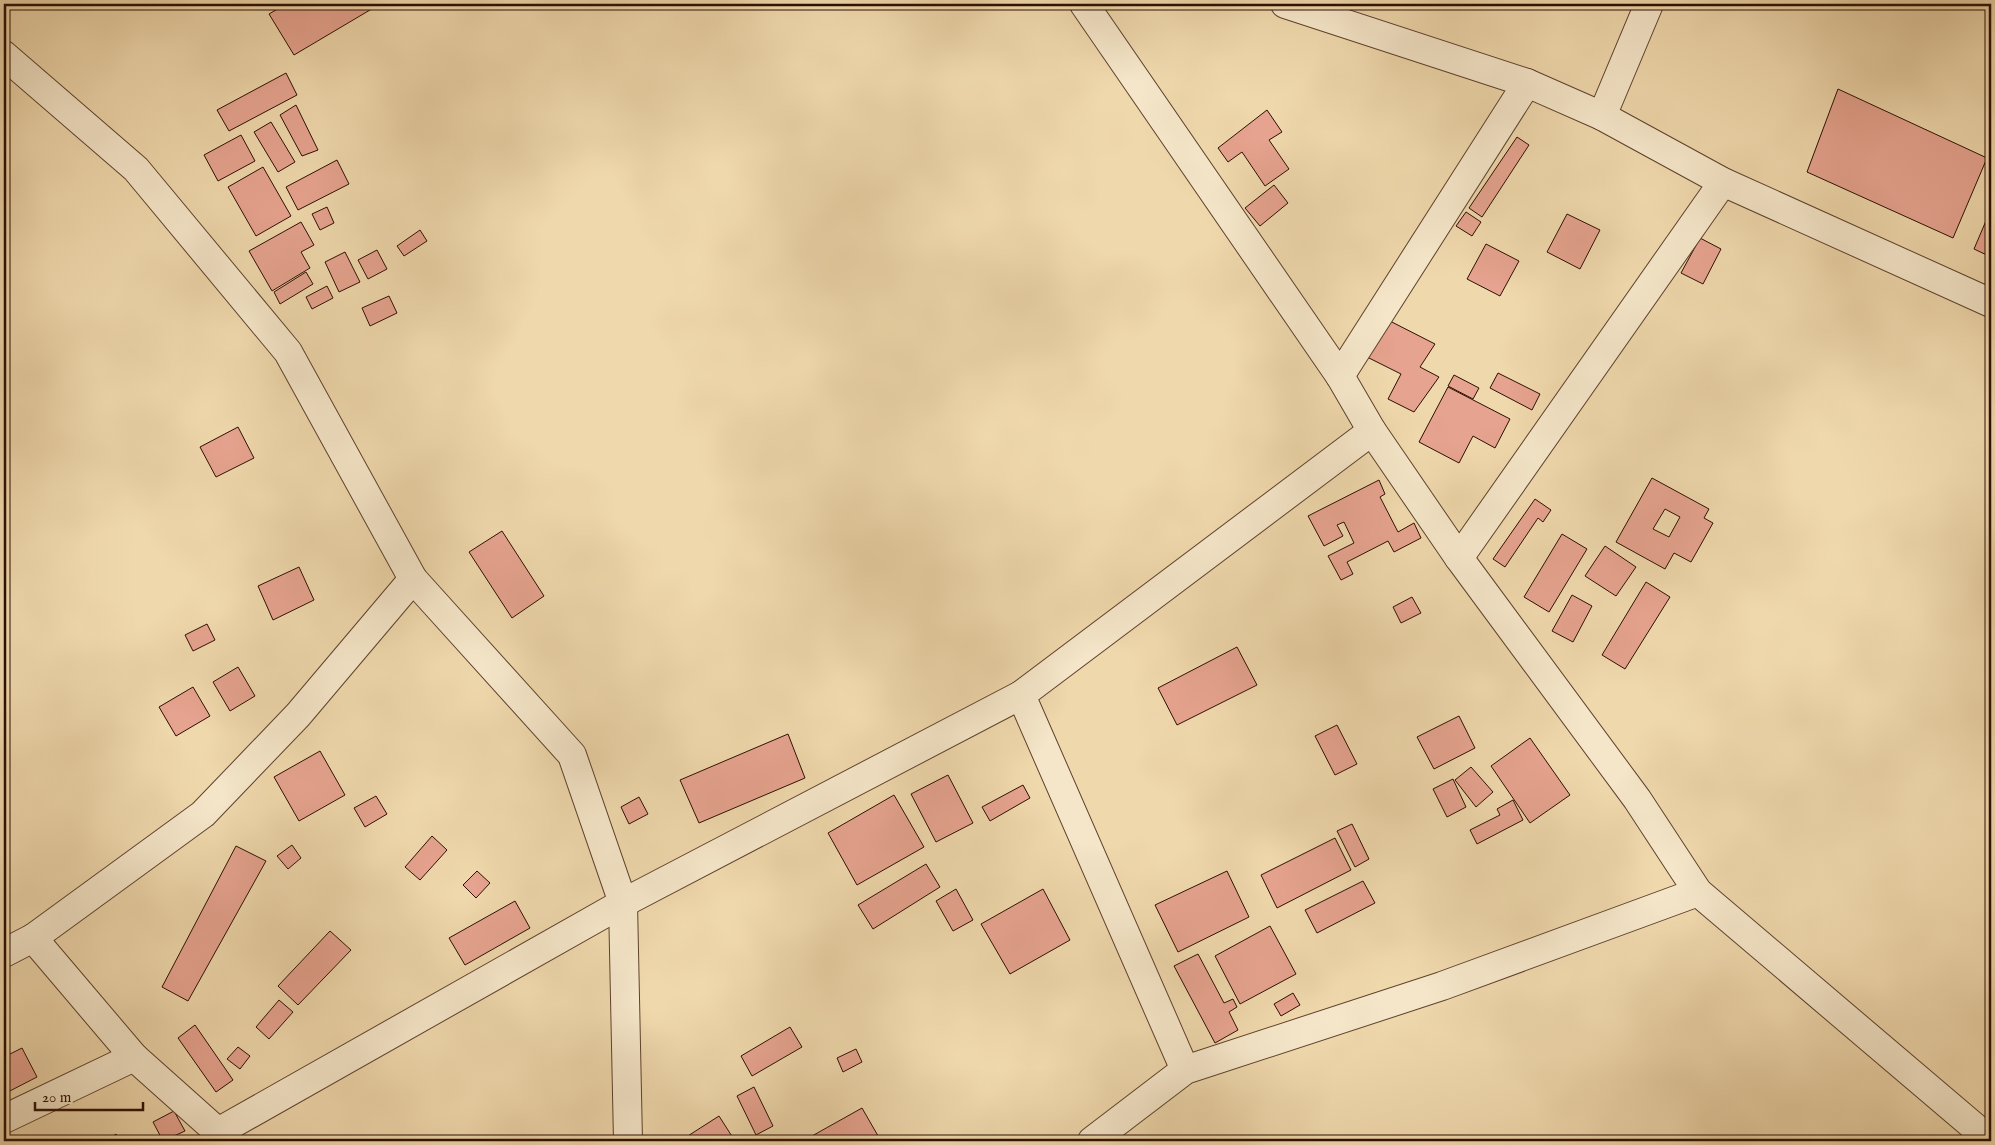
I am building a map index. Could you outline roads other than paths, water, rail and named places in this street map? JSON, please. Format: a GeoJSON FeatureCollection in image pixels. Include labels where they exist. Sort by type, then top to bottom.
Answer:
{"type":"FeatureCollection","features":[{"type":"Feature","properties":{"kind":"street"},"geometry":{"type":"LineString","coordinates":[[1084,4],[1340,376],[1372,431],[1459,558],[1637,799],[1698,892],[1991,1141]]}},
{"type":"Feature","properties":{"kind":"street"},"geometry":{"type":"LineString","coordinates":[[1285,4],[1527,83],[1602,116],[1723,182],[1991,303]]}},
{"type":"Feature","properties":{"kind":"street"},"geometry":{"type":"LineString","coordinates":[[1602,116],[1649,4]]}},
{"type":"Feature","properties":{"kind":"street"},"geometry":{"type":"LineString","coordinates":[[4,55],[136,169],[288,352],[413,579],[572,755],[623,903],[628,1141]]}},
{"type":"Feature","properties":{"kind":"street"},"geometry":{"type":"LineString","coordinates":[[1340,376],[1527,83]]}},
{"type":"Feature","properties":{"kind":"street"},"geometry":{"type":"LineString","coordinates":[[1459,558],[1723,182]]}},
{"type":"Feature","properties":{"kind":"street"},"geometry":{"type":"LineString","coordinates":[[33,938],[134,1057],[221,1137],[623,903],[1021,695],[1372,431]]}},
{"type":"Feature","properties":{"kind":"street"},"geometry":{"type":"LineString","coordinates":[[4,953],[33,938],[203,814],[298,715],[413,579]]}},
{"type":"Feature","properties":{"kind":"street"},"geometry":{"type":"LineString","coordinates":[[1021,695],[1185,1070]]}},
{"type":"Feature","properties":{"kind":"street"},"geometry":{"type":"LineString","coordinates":[[1092,1141],[1185,1070],[1442,986],[1698,892]]}},
{"type":"Feature","properties":{"kind":"street"},"geometry":{"type":"LineString","coordinates":[[4,1119],[134,1057]]}}]}
